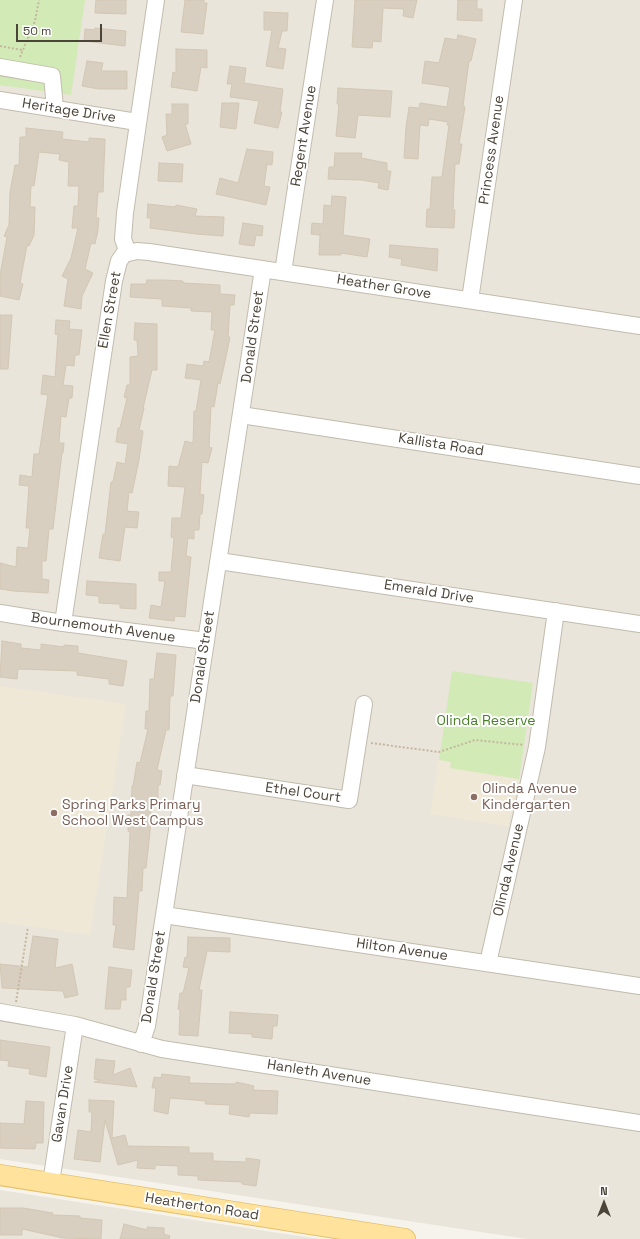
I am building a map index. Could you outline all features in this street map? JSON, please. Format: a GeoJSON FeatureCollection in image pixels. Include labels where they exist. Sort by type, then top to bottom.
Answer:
{"type":"FeatureCollection","features":[{"type":"Feature","properties":{"kind":"main road","name":"Heatherton Road"},"geometry":{"type":"LineString","coordinates":[[0,1175],[329,1233],[405,1239]]}},
{"type":"Feature","properties":{"kind":"street","name":"Ellen Street"},"geometry":{"type":"LineString","coordinates":[[63,623],[114,281],[119,261],[124,254],[128,253],[124,239],[125,213],[137,122],[156,0]]}},
{"type":"Feature","properties":{"kind":"street","name":"Regent Avenue"},"geometry":{"type":"LineString","coordinates":[[283,272],[325,0]]}},
{"type":"Feature","properties":{"kind":"street","name":"Princess Avenue"},"geometry":{"type":"LineString","coordinates":[[470,300],[514,0]]}},
{"type":"Feature","properties":{"kind":"street"},"geometry":{"type":"LineString","coordinates":[[0,67],[52,76],[55,108]]}},
{"type":"Feature","properties":{"kind":"street","name":"Heritage Drive"},"geometry":{"type":"LineString","coordinates":[[0,100],[137,122]]}},
{"type":"Feature","properties":{"kind":"street","name":"Heather Grove"},"geometry":{"type":"LineString","coordinates":[[128,253],[137,251],[149,252],[640,324]]}},
{"type":"Feature","properties":{"kind":"street","name":"Donald Street"},"geometry":{"type":"LineString","coordinates":[[141,1044],[147,1026],[262,269]]}},
{"type":"Feature","properties":{"kind":"street","name":"Kallista Road"},"geometry":{"type":"LineString","coordinates":[[241,415],[640,476]]}},
{"type":"Feature","properties":{"kind":"street","name":"Emerald Drive"},"geometry":{"type":"LineString","coordinates":[[218,561],[640,624]]}},
{"type":"Feature","properties":{"kind":"street","name":"Olinda Avenue"},"geometry":{"type":"LineString","coordinates":[[488,963],[537,747],[556,612]]}},
{"type":"Feature","properties":{"kind":"street","name":"Bournemouth Avenue"},"geometry":{"type":"LineString","coordinates":[[0,614],[206,641]]}},
{"type":"Feature","properties":{"kind":"street","name":"Ethel Court"},"geometry":{"type":"LineString","coordinates":[[185,775],[349,800],[364,704]]}},
{"type":"Feature","properties":{"kind":"street","name":"Hilton Avenue"},"geometry":{"type":"LineString","coordinates":[[164,915],[640,986]]}},
{"type":"Feature","properties":{"kind":"street","name":"Hanleth Avenue"},"geometry":{"type":"LineString","coordinates":[[0,1012],[75,1025],[141,1044],[170,1050],[640,1123]]}},
{"type":"Feature","properties":{"kind":"street","name":"Gavan Drive"},"geometry":{"type":"LineString","coordinates":[[51,1183],[75,1025]]}},
{"type":"Feature","properties":{"kind":"path"},"geometry":{"type":"LineString","coordinates":[[17,70],[22,50],[35,21],[39,0]]}},
{"type":"Feature","properties":{"kind":"path"},"geometry":{"type":"LineString","coordinates":[[0,46],[22,50]]}},
{"type":"Feature","properties":{"kind":"path"},"geometry":{"type":"LineString","coordinates":[[358,741],[439,752],[475,740],[537,747]]}},
{"type":"Feature","properties":{"kind":"path"},"geometry":{"type":"LineString","coordinates":[[16,1003],[28,927]]}},
{"type":"Feature","properties":{"kind":"shaded area"},"geometry":{"type":"Polygon","coordinates":[[[0,0],[640,0],[640,1239],[527,1239],[0,1159],[0,0]]]}},
{"type":"Feature","properties":{"kind":"shaded area","name":"Spring Parks Primary School West Campus"},"geometry":{"type":"Polygon","coordinates":[[[0,686],[126,704],[90,935],[0,922],[0,686]]]}},
{"type":"Feature","properties":{"kind":"shaded area","name":"Olinda Avenue Kindergarten"},"geometry":{"type":"Polygon","coordinates":[[[439,760],[451,762],[451,768],[519,779],[508,826],[430,814],[439,760]]]}},
{"type":"Feature","properties":{"kind":"shaded area"},"geometry":{"type":"Polygon","coordinates":[[[0,1190],[292,1235],[321,1239],[0,1239],[0,1190]]]}},
{"type":"Feature","properties":{"kind":"green space"},"geometry":{"type":"Polygon","coordinates":[[[0,0],[85,0],[71,95],[0,85],[0,0]]]}},
{"type":"Feature","properties":{"kind":"green space","name":"Olinda Reserve"},"geometry":{"type":"Polygon","coordinates":[[[452,671],[533,683],[519,779],[450,768],[451,762],[439,760],[452,671]]]}},
{"type":"Feature","properties":{"kind":"building"},"geometry":{"type":"Polygon","coordinates":[[[96,0],[126,0],[126,14],[95,13],[96,0]]]}},
{"type":"Feature","properties":{"kind":"building"},"geometry":{"type":"Polygon","coordinates":[[[185,0],[204,0],[204,3],[207,3],[203,34],[181,32],[185,0]]]}},
{"type":"Feature","properties":{"kind":"building"},"geometry":{"type":"Polygon","coordinates":[[[355,0],[417,0],[413,18],[403,16],[404,9],[383,8],[381,42],[373,41],[372,48],[352,47],[355,0]]]}},
{"type":"Feature","properties":{"kind":"building"},"geometry":{"type":"Polygon","coordinates":[[[458,0],[477,0],[477,9],[482,9],[482,21],[457,20],[458,0]]]}},
{"type":"Feature","properties":{"kind":"building"},"geometry":{"type":"Polygon","coordinates":[[[264,12],[288,13],[287,31],[282,31],[278,48],[286,49],[283,69],[266,66],[272,30],[264,30],[264,12]]]}},
{"type":"Feature","properties":{"kind":"building"},"geometry":{"type":"Polygon","coordinates":[[[95,28],[126,31],[125,46],[84,41],[85,29],[95,30],[95,28]]]}},
{"type":"Feature","properties":{"kind":"building"},"geometry":{"type":"Polygon","coordinates":[[[458,35],[476,39],[471,61],[469,61],[463,106],[465,107],[459,144],[462,144],[459,164],[455,164],[453,210],[455,210],[454,228],[426,227],[427,209],[430,209],[432,177],[442,177],[449,125],[447,125],[448,122],[429,119],[428,126],[420,125],[418,159],[404,158],[409,107],[419,108],[420,103],[447,107],[450,87],[422,83],[425,61],[439,63],[445,38],[457,40],[458,35]]]}},
{"type":"Feature","properties":{"kind":"building"},"geometry":{"type":"Polygon","coordinates":[[[176,49],[207,50],[207,68],[201,67],[197,91],[171,87],[173,72],[176,73],[176,49]]]}},
{"type":"Feature","properties":{"kind":"building"},"geometry":{"type":"Polygon","coordinates":[[[87,61],[103,63],[101,71],[127,71],[127,89],[99,89],[82,86],[87,61]]]}},
{"type":"Feature","properties":{"kind":"building"},"geometry":{"type":"Polygon","coordinates":[[[230,66],[246,68],[244,83],[283,89],[280,112],[282,112],[278,128],[254,123],[259,101],[230,97],[232,84],[227,84],[230,66]]]}},
{"type":"Feature","properties":{"kind":"building"},"geometry":{"type":"Polygon","coordinates":[[[338,88],[392,91],[390,117],[358,115],[355,138],[336,136],[339,104],[337,104],[338,88]]]}},
{"type":"Feature","properties":{"kind":"building"},"geometry":{"type":"Polygon","coordinates":[[[222,103],[239,103],[236,129],[220,127],[222,103]]]}},
{"type":"Feature","properties":{"kind":"building"},"geometry":{"type":"Polygon","coordinates":[[[172,104],[188,104],[188,124],[185,124],[191,144],[167,151],[162,137],[167,135],[166,114],[172,114],[172,104]]]}},
{"type":"Feature","properties":{"kind":"building"},"geometry":{"type":"Polygon","coordinates":[[[26,128],[63,132],[62,139],[89,142],[89,138],[105,139],[103,192],[98,192],[96,218],[99,218],[98,230],[95,244],[91,243],[85,269],[93,273],[82,296],[81,309],[64,306],[68,279],[62,276],[71,258],[78,228],[72,228],[74,206],[78,206],[79,186],[68,186],[69,162],[59,160],[60,154],[39,152],[34,186],[31,185],[30,207],[35,207],[34,235],[29,246],[27,245],[20,283],[23,284],[19,300],[0,296],[0,275],[7,237],[4,236],[9,225],[10,192],[15,165],[19,165],[20,137],[26,137],[26,128]]]}},
{"type":"Feature","properties":{"kind":"building"},"geometry":{"type":"Polygon","coordinates":[[[247,149],[273,152],[272,165],[267,164],[264,186],[270,187],[266,205],[216,194],[220,178],[238,183],[247,149]]]}},
{"type":"Feature","properties":{"kind":"building"},"geometry":{"type":"Polygon","coordinates":[[[335,153],[362,153],[361,158],[387,163],[387,171],[391,171],[388,190],[378,188],[379,183],[361,180],[328,179],[329,167],[334,167],[335,153]]]}},
{"type":"Feature","properties":{"kind":"building"},"geometry":{"type":"Polygon","coordinates":[[[159,163],[183,164],[182,182],[158,181],[159,163]]]}},
{"type":"Feature","properties":{"kind":"building"},"geometry":{"type":"Polygon","coordinates":[[[332,196],[346,197],[343,235],[370,239],[367,257],[341,253],[341,255],[319,255],[320,235],[311,234],[312,223],[323,224],[324,205],[331,206],[332,196]]]}},
{"type":"Feature","properties":{"kind":"building"},"geometry":{"type":"Polygon","coordinates":[[[148,204],[175,207],[176,205],[197,209],[195,216],[224,217],[223,236],[150,228],[151,218],[147,218],[148,204]]]}},
{"type":"Feature","properties":{"kind":"building"},"geometry":{"type":"Polygon","coordinates":[[[243,223],[263,226],[262,236],[256,235],[254,246],[239,244],[243,223]]]}},
{"type":"Feature","properties":{"kind":"building"},"geometry":{"type":"Polygon","coordinates":[[[390,245],[438,249],[437,271],[401,265],[402,259],[389,257],[390,245]]]}},
{"type":"Feature","properties":{"kind":"building"},"geometry":{"type":"Polygon","coordinates":[[[147,280],[183,281],[183,283],[220,285],[220,294],[235,295],[234,305],[230,305],[228,337],[230,337],[226,357],[220,384],[218,383],[214,407],[211,406],[209,447],[212,448],[208,463],[202,462],[200,494],[204,495],[202,514],[200,514],[199,530],[194,530],[194,539],[188,538],[186,556],[191,557],[185,617],[175,616],[174,621],[149,618],[151,605],[161,607],[165,581],[159,581],[159,572],[171,572],[174,538],[171,537],[172,518],[181,518],[185,487],[168,486],[169,466],[178,467],[185,441],[193,443],[194,411],[196,411],[201,380],[185,378],[187,364],[203,366],[204,361],[209,362],[215,330],[211,330],[212,312],[191,311],[191,308],[162,306],[162,299],[130,297],[131,284],[146,284],[147,280]]]}},
{"type":"Feature","properties":{"kind":"building"},"geometry":{"type":"Polygon","coordinates":[[[0,315],[12,315],[8,369],[0,369],[0,315]]]}},
{"type":"Feature","properties":{"kind":"building"},"geometry":{"type":"Polygon","coordinates":[[[56,320],[70,321],[69,329],[82,330],[79,355],[75,355],[74,366],[66,365],[63,385],[73,386],[72,398],[69,398],[66,417],[61,416],[59,443],[64,443],[63,453],[53,529],[49,529],[46,561],[42,561],[42,579],[49,580],[48,593],[0,589],[0,563],[16,567],[17,547],[28,548],[30,528],[26,528],[29,486],[19,485],[20,475],[32,477],[34,454],[39,454],[48,395],[41,394],[43,375],[55,377],[58,335],[55,334],[56,320]]]}},
{"type":"Feature","properties":{"kind":"building"},"geometry":{"type":"Polygon","coordinates":[[[135,323],[157,324],[157,370],[152,370],[143,408],[139,430],[143,431],[139,460],[132,493],[129,492],[127,511],[139,512],[137,528],[125,527],[120,561],[99,558],[103,534],[105,534],[111,482],[113,482],[117,462],[125,464],[128,444],[116,442],[118,428],[120,428],[127,398],[124,397],[127,385],[130,385],[130,357],[138,356],[137,340],[134,340],[135,323]]]}},
{"type":"Feature","properties":{"kind":"building"},"geometry":{"type":"Polygon","coordinates":[[[87,581],[136,584],[136,609],[120,608],[120,604],[99,603],[99,596],[86,595],[87,581]]]}},
{"type":"Feature","properties":{"kind":"building"},"geometry":{"type":"Polygon","coordinates":[[[2,641],[21,644],[21,648],[41,650],[41,644],[64,647],[64,645],[78,646],[78,653],[127,661],[123,686],[109,684],[109,679],[77,675],[77,671],[18,669],[17,679],[0,677],[2,641]]]}},
{"type":"Feature","properties":{"kind":"building"},"geometry":{"type":"Polygon","coordinates":[[[157,653],[176,655],[173,696],[170,696],[169,730],[166,730],[157,770],[162,771],[160,785],[158,785],[158,804],[151,804],[146,868],[143,868],[142,891],[139,891],[134,950],[113,947],[116,925],[113,925],[114,897],[127,898],[130,832],[128,831],[128,815],[131,815],[132,786],[137,762],[140,763],[148,729],[145,729],[146,711],[149,711],[150,679],[154,679],[157,653]]]}},
{"type":"Feature","properties":{"kind":"building"},"geometry":{"type":"Polygon","coordinates":[[[33,936],[58,939],[55,968],[72,964],[78,995],[65,998],[63,991],[2,988],[0,964],[28,967],[33,936]]]}},
{"type":"Feature","properties":{"kind":"building"},"geometry":{"type":"Polygon","coordinates":[[[188,937],[230,938],[230,952],[207,951],[199,990],[202,990],[198,1036],[179,1035],[180,1010],[178,1009],[180,993],[183,993],[189,968],[183,967],[185,957],[187,958],[188,937]]]}},
{"type":"Feature","properties":{"kind":"building"},"geometry":{"type":"Polygon","coordinates":[[[109,967],[132,970],[130,987],[126,987],[126,1000],[121,1000],[120,1009],[105,1009],[109,967]]]}},
{"type":"Feature","properties":{"kind":"building"},"geometry":{"type":"Polygon","coordinates":[[[230,1012],[278,1015],[277,1026],[273,1026],[272,1039],[252,1037],[252,1034],[229,1033],[230,1012]]]}},
{"type":"Feature","properties":{"kind":"building"},"geometry":{"type":"Polygon","coordinates":[[[0,1040],[50,1047],[46,1077],[29,1074],[30,1069],[8,1066],[9,1061],[0,1060],[0,1040]]]}},
{"type":"Feature","properties":{"kind":"building"},"geometry":{"type":"Polygon","coordinates":[[[96,1059],[115,1061],[113,1075],[130,1068],[137,1087],[94,1082],[101,1080],[94,1079],[96,1059]]]}},
{"type":"Feature","properties":{"kind":"building"},"geometry":{"type":"Polygon","coordinates":[[[162,1074],[190,1077],[189,1083],[236,1084],[236,1082],[254,1086],[253,1090],[278,1091],[277,1114],[250,1113],[249,1117],[229,1114],[230,1105],[205,1104],[206,1101],[170,1098],[168,1114],[154,1111],[156,1088],[152,1088],[154,1077],[161,1078],[162,1074]]]}},
{"type":"Feature","properties":{"kind":"building"},"geometry":{"type":"Polygon","coordinates":[[[89,1100],[114,1101],[112,1138],[125,1135],[128,1146],[189,1147],[189,1153],[213,1153],[213,1161],[246,1162],[246,1158],[260,1160],[256,1186],[242,1184],[242,1182],[198,1180],[198,1176],[178,1175],[178,1166],[155,1165],[155,1169],[137,1168],[138,1160],[118,1165],[105,1120],[100,1162],[74,1159],[78,1130],[91,1132],[92,1112],[89,1112],[89,1100]]]}},
{"type":"Feature","properties":{"kind":"building"},"geometry":{"type":"Polygon","coordinates":[[[26,1101],[44,1102],[43,1143],[36,1143],[35,1149],[0,1148],[0,1123],[24,1124],[26,1101]]]}},
{"type":"Feature","properties":{"kind":"building"},"geometry":{"type":"Polygon","coordinates":[[[0,1208],[23,1208],[53,1213],[52,1215],[80,1216],[80,1218],[102,1220],[101,1239],[63,1238],[22,1229],[22,1235],[0,1235],[0,1208]]]}},
{"type":"Feature","properties":{"kind":"building"},"geometry":{"type":"Polygon","coordinates":[[[124,1224],[147,1230],[147,1227],[164,1228],[164,1234],[170,1236],[169,1239],[120,1239],[124,1224]]]}},
{"type":"Feature","properties":{"kind":"place","name":"Olinda Avenue Kindergarten"},"geometry":{"type":"Point","coordinates":[474,797]}},
{"type":"Feature","properties":{"kind":"place","name":"Spring Parks Primary School West Campus"},"geometry":{"type":"Point","coordinates":[54,813]}}]}
